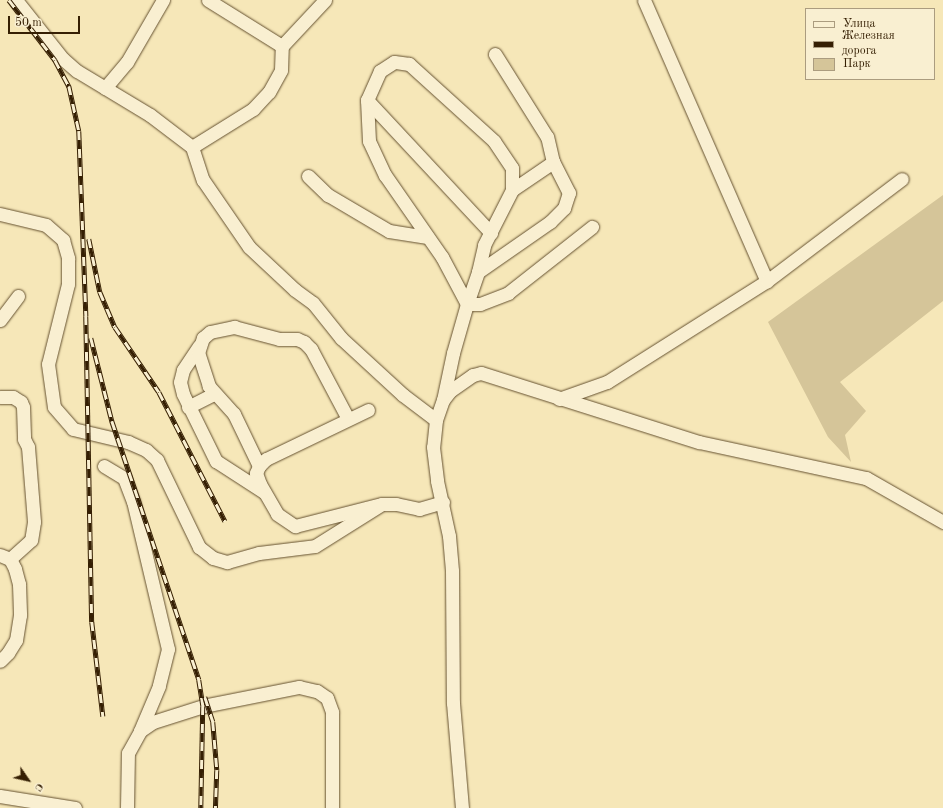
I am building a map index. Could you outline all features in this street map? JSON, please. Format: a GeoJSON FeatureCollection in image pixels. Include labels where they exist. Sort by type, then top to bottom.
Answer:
{"type":"FeatureCollection","features":[{"type":"Feature","properties":{"kind":"street"},"geometry":{"type":"LineString","coordinates":[[16,0],[63,59],[77,71],[150,116],[192,147],[203,180],[249,247],[295,290],[313,303],[352,348],[403,395],[436,420]]}},
{"type":"Feature","properties":{"kind":"street"},"geometry":{"type":"LineString","coordinates":[[105,88],[131,56],[163,0]]}},
{"type":"Feature","properties":{"kind":"street"},"geometry":{"type":"LineString","coordinates":[[208,0],[282,46]]}},
{"type":"Feature","properties":{"kind":"street"},"geometry":{"type":"LineString","coordinates":[[192,147],[253,109],[269,92],[281,70],[282,46],[325,0]]}},
{"type":"Feature","properties":{"kind":"street"},"geometry":{"type":"LineString","coordinates":[[644,0],[766,281]]}},
{"type":"Feature","properties":{"kind":"street"},"geometry":{"type":"LineString","coordinates":[[478,272],[550,222],[564,208],[569,193],[553,162],[547,137],[495,54]]}},
{"type":"Feature","properties":{"kind":"street"},"geometry":{"type":"LineString","coordinates":[[462,808],[453,703],[452,571],[443,502],[437,481],[433,447],[436,420],[443,400],[453,353],[478,272],[484,245],[512,190],[512,168],[494,141],[409,64],[394,62],[380,71],[367,100],[369,141],[384,175],[442,257],[468,304]]}},
{"type":"Feature","properties":{"kind":"street"},"geometry":{"type":"LineString","coordinates":[[367,100],[491,233]]}},
{"type":"Feature","properties":{"kind":"street"},"geometry":{"type":"LineString","coordinates":[[512,190],[553,162]]}},
{"type":"Feature","properties":{"kind":"street"},"geometry":{"type":"LineString","coordinates":[[308,176],[328,195],[389,230],[428,237]]}},
{"type":"Feature","properties":{"kind":"street"},"geometry":{"type":"LineString","coordinates":[[559,399],[606,382],[766,281],[902,179]]}},
{"type":"Feature","properties":{"kind":"street"},"geometry":{"type":"LineString","coordinates":[[0,214],[46,226],[63,240],[68,258],[68,284],[48,364],[54,407],[73,429],[128,442],[146,450],[157,460],[199,547],[213,558],[227,562],[259,553],[315,546],[382,504]]}},
{"type":"Feature","properties":{"kind":"street"},"geometry":{"type":"LineString","coordinates":[[468,304],[480,304],[508,293],[592,227]]}},
{"type":"Feature","properties":{"kind":"street"},"geometry":{"type":"LineString","coordinates":[[0,320],[18,296]]}},
{"type":"Feature","properties":{"kind":"street"},"geometry":{"type":"LineString","coordinates":[[264,492],[216,461],[188,407],[180,382],[183,370],[199,345],[210,332],[234,327],[279,339],[297,338],[304,342],[311,349],[348,420]]}},
{"type":"Feature","properties":{"kind":"street"},"geometry":{"type":"LineString","coordinates":[[199,345],[198,353],[209,386],[234,414],[259,466]]}},
{"type":"Feature","properties":{"kind":"street"},"geometry":{"type":"LineString","coordinates":[[443,400],[459,384],[481,373],[559,399],[699,442],[866,478],[943,522]]}},
{"type":"Feature","properties":{"kind":"street"},"geometry":{"type":"LineString","coordinates":[[188,407],[215,393]]}},
{"type":"Feature","properties":{"kind":"street"},"geometry":{"type":"LineString","coordinates":[[0,397],[13,397],[21,402],[23,407],[24,439],[28,447],[34,522],[31,540],[5,557],[19,584],[20,615],[16,640],[8,654],[0,661]]}},
{"type":"Feature","properties":{"kind":"street"},"geometry":{"type":"LineString","coordinates":[[368,410],[266,460],[259,466],[256,473],[264,492],[277,514],[295,526],[382,504],[396,504],[419,509],[443,502]]}},
{"type":"Feature","properties":{"kind":"street"},"geometry":{"type":"LineString","coordinates":[[104,466],[124,478],[133,501],[168,649],[159,686],[140,731],[128,753],[128,808]]}},
{"type":"Feature","properties":{"kind":"street"},"geometry":{"type":"LineString","coordinates":[[140,731],[153,722],[221,701],[299,687],[317,690],[327,698],[332,712],[332,808]]}},
{"type":"Feature","properties":{"kind":"street"},"geometry":{"type":"LineString","coordinates":[[0,796],[75,808]]}},
{"type":"Feature","properties":{"kind":"green space"},"geometry":{"type":"Polygon","coordinates":[[[943,195],[943,301],[840,382],[866,411],[845,435],[851,462],[828,437],[768,322],[943,195]]]}},
{"type":"Feature","properties":{"kind":"railway"},"geometry":{"type":"LineString","coordinates":[[9,0],[55,60],[69,86],[79,131],[86,316],[92,622],[103,716]]}},
{"type":"Feature","properties":{"kind":"railway"},"geometry":{"type":"LineString","coordinates":[[89,239],[100,292],[115,327],[159,392],[225,521]]}},
{"type":"Feature","properties":{"kind":"railway"},"geometry":{"type":"LineString","coordinates":[[91,338],[112,421],[199,680],[203,706],[201,808]]}},
{"type":"Feature","properties":{"kind":"railway"},"geometry":{"type":"LineString","coordinates":[[205,697],[213,722],[217,770],[216,808]]}}]}
